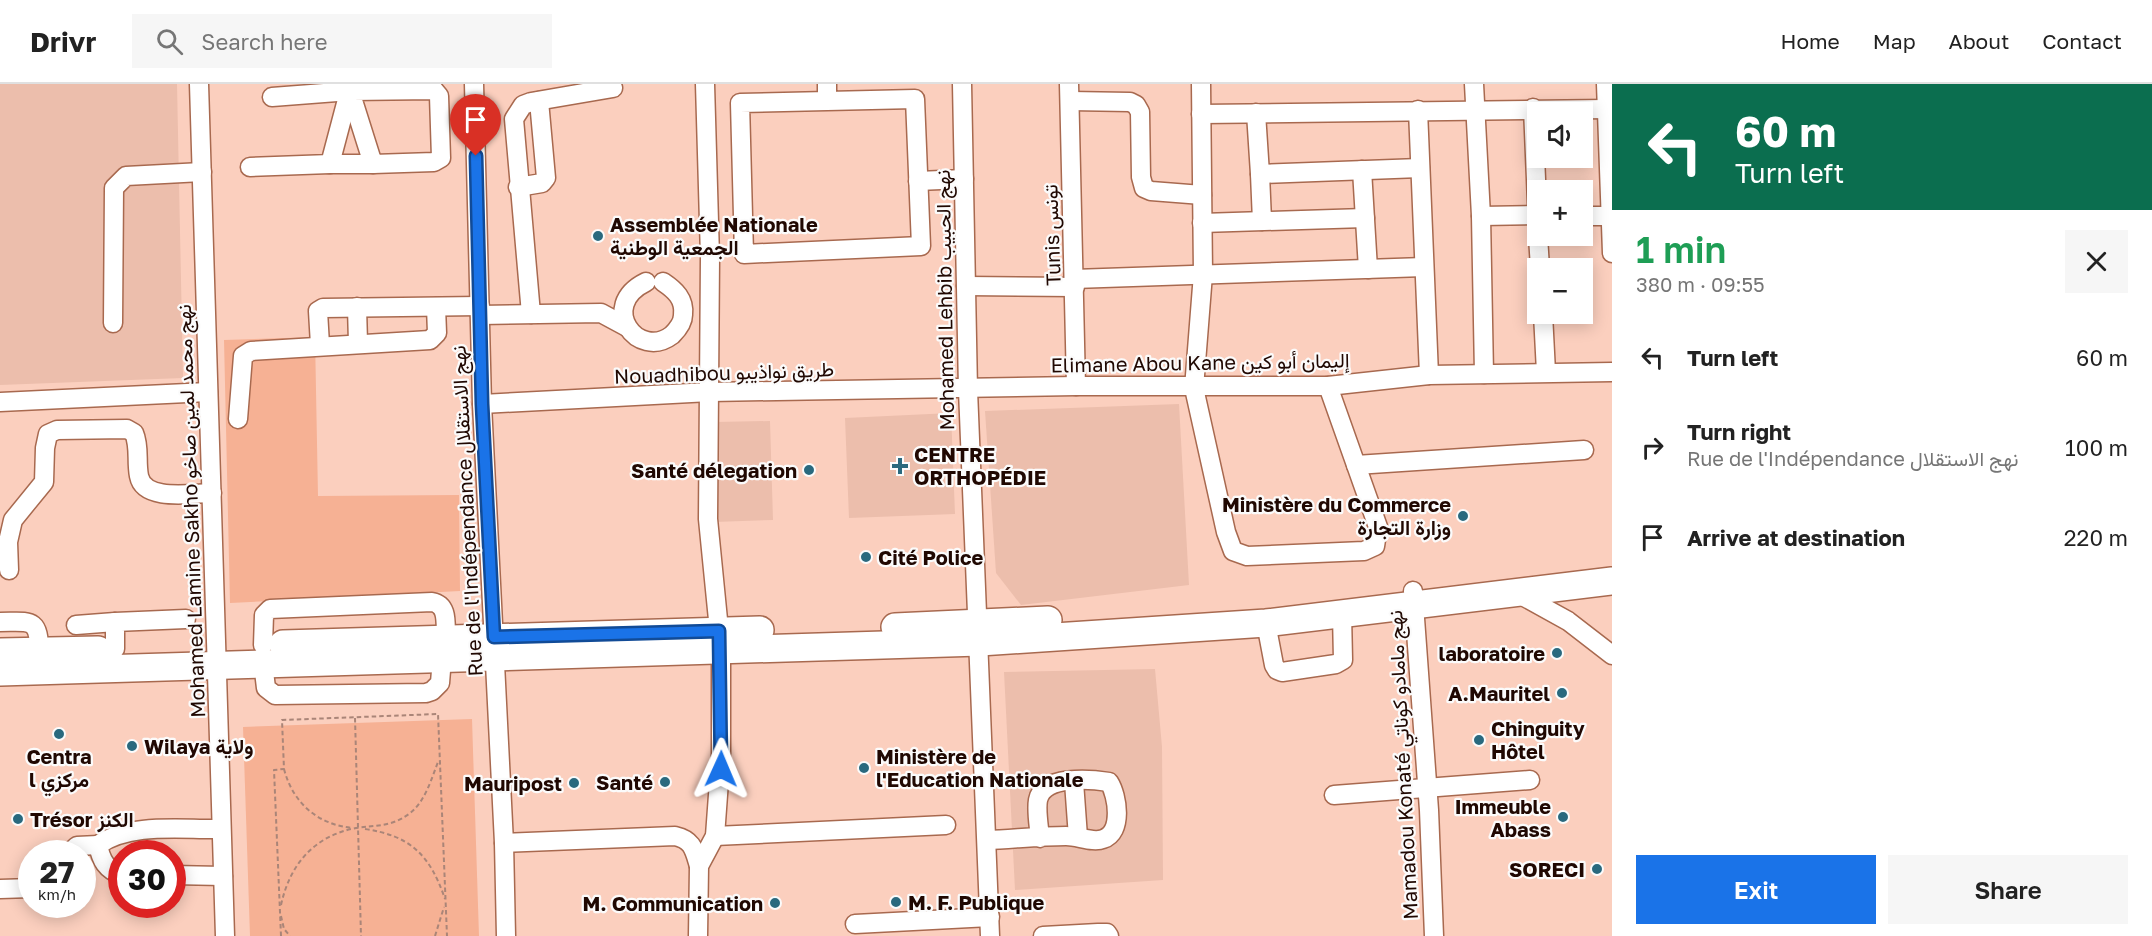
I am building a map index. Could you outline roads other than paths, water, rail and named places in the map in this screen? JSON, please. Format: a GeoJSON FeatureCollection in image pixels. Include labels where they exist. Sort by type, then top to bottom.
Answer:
{"type":"FeatureCollection","features":[{"type":"Feature","properties":{"kind":"highway"},"geometry":{"type":"LineString","coordinates":[[0,672],[217,655],[979,633],[1266,622],[1342,614],[1414,598],[1612,568]]}},
{"type":"Feature","properties":{"kind":"highway"},"geometry":{"type":"LineString","coordinates":[[979,633],[1209,612],[1414,598],[1519,594],[1612,581]]}},
{"type":"Feature","properties":{"kind":"highway"},"geometry":{"type":"LineString","coordinates":[[0,652],[115,649],[217,655]]}},
{"type":"Feature","properties":{"kind":"street","name":"Mohamed Lamine Sakho نهج محمد لمين صاخو"},"geometry":{"type":"LineString","coordinates":[[199,84],[225,936]]}},
{"type":"Feature","properties":{"kind":"street","name":"Rue de l'Indépendance نهج الاستقلال"},"geometry":{"type":"LineString","coordinates":[[474,84],[482,404],[504,843],[506,936]]}},
{"type":"Feature","properties":{"kind":"street"},"geometry":{"type":"LineString","coordinates":[[699,866],[715,836],[721,785],[720,640],[708,519],[710,392],[705,84]]}},
{"type":"Feature","properties":{"kind":"street","name":"Mohamed Lehbib نهج الحبيب"},"geometry":{"type":"LineString","coordinates":[[962,84],[968,390],[990,936]]}},
{"type":"Feature","properties":{"kind":"street"},"geometry":{"type":"LineString","coordinates":[[1201,84],[1203,274],[1194,388],[1226,531],[1233,551],[1247,556],[1364,551],[1375,546],[1378,527],[1328,386]]}},
{"type":"Feature","properties":{"kind":"street"},"geometry":{"type":"LineString","coordinates":[[1474,84],[1481,216],[1484,374]]}},
{"type":"Feature","properties":{"kind":"street"},"geometry":{"type":"LineString","coordinates":[[1606,84],[1612,253]]}},
{"type":"Feature","properties":{"kind":"street"},"geometry":{"type":"LineString","coordinates":[[349,88],[373,164]]}},
{"type":"Feature","properties":{"kind":"street"},"geometry":{"type":"LineString","coordinates":[[329,165],[349,88]]}},
{"type":"Feature","properties":{"kind":"street"},"geometry":{"type":"LineString","coordinates":[[250,166],[434,162],[441,158],[439,96],[434,90],[349,88],[272,97]]}},
{"type":"Feature","properties":{"kind":"street"},"geometry":{"type":"LineString","coordinates":[[531,315],[518,187],[514,119],[523,105],[613,88]]}},
{"type":"Feature","properties":{"kind":"street"},"geometry":{"type":"LineString","coordinates":[[1069,92],[1137,105],[1140,112],[1141,177],[1144,188],[1151,191],[1202,195]]}},
{"type":"Feature","properties":{"kind":"street","name":"Tunis تونس"},"geometry":{"type":"LineString","coordinates":[[1069,92],[1076,386]]}},
{"type":"Feature","properties":{"kind":"street"},"geometry":{"type":"LineString","coordinates":[[827,93],[915,99],[921,246],[744,254],[740,103],[827,93]]}},
{"type":"Feature","properties":{"kind":"street"},"geometry":{"type":"LineString","coordinates":[[518,187],[538,184],[546,178],[539,101]]}},
{"type":"Feature","properties":{"kind":"street"},"geometry":{"type":"LineString","coordinates":[[1201,114],[1527,108]]}},
{"type":"Feature","properties":{"kind":"street"},"geometry":{"type":"LineString","coordinates":[[1593,108],[1608,108]]}},
{"type":"Feature","properties":{"kind":"street"},"geometry":{"type":"LineString","coordinates":[[1418,110],[1429,375]]}},
{"type":"Feature","properties":{"kind":"street"},"geometry":{"type":"LineString","coordinates":[[1256,113],[1262,221]]}},
{"type":"Feature","properties":{"kind":"street"},"geometry":{"type":"LineString","coordinates":[[1260,174],[1420,168]]}},
{"type":"Feature","properties":{"kind":"street"},"geometry":{"type":"LineString","coordinates":[[1362,170],[1368,269]]}},
{"type":"Feature","properties":{"kind":"street"},"geometry":{"type":"LineString","coordinates":[[113,323],[114,188],[126,176],[159,172],[202,172]]}},
{"type":"Feature","properties":{"kind":"street"},"geometry":{"type":"LineString","coordinates":[[918,181],[964,179]]}},
{"type":"Feature","properties":{"kind":"street"},"geometry":{"type":"LineString","coordinates":[[708,191],[742,191]]}},
{"type":"Feature","properties":{"kind":"street"},"geometry":{"type":"LineString","coordinates":[[1481,216],[1527,215]]}},
{"type":"Feature","properties":{"kind":"street"},"geometry":{"type":"LineString","coordinates":[[1593,216],[1610,216]]}},
{"type":"Feature","properties":{"kind":"street"},"geometry":{"type":"LineString","coordinates":[[1202,223],[1365,218]]}},
{"type":"Feature","properties":{"kind":"street"},"geometry":{"type":"LineString","coordinates":[[966,286],[1075,283],[1203,274],[1424,267]]}},
{"type":"Feature","properties":{"kind":"street"},"geometry":{"type":"LineString","coordinates":[[320,345],[318,311],[323,308],[436,307],[531,315],[601,313],[627,327],[638,337],[652,342],[666,339],[678,330],[683,317],[683,302],[675,290],[655,282],[634,288],[625,298],[601,313]]}},
{"type":"Feature","properties":{"kind":"street"},"geometry":{"type":"LineString","coordinates":[[625,298],[623,313],[627,327]]}},
{"type":"Feature","properties":{"kind":"street"},"geometry":{"type":"LineString","coordinates":[[238,419],[243,356],[251,351],[430,340],[437,333],[436,307]]}},
{"type":"Feature","properties":{"kind":"street"},"geometry":{"type":"LineString","coordinates":[[357,308],[358,343]]}},
{"type":"Feature","properties":{"kind":"street"},"geometry":{"type":"LineString","coordinates":[[1544,324],[1546,372]]}},
{"type":"Feature","properties":{"kind":"street","name":"Elimane Abou Kane إليمان أبو كين"},"geometry":{"type":"LineString","coordinates":[[968,390],[1076,386],[1194,388],[1328,386],[1429,375],[1612,372]]}},
{"type":"Feature","properties":{"kind":"street","name":"Nouadhibou طريق نواذيبو"},"geometry":{"type":"LineString","coordinates":[[482,404],[710,392],[968,390]]}},
{"type":"Feature","properties":{"kind":"street"},"geometry":{"type":"LineString","coordinates":[[0,402],[208,392]]}},
{"type":"Feature","properties":{"kind":"street"},"geometry":{"type":"LineString","coordinates":[[9,570],[8,542],[13,520],[44,482],[48,434],[57,430],[127,429],[134,433],[138,441],[139,477],[147,489],[161,494],[212,493]]}},
{"type":"Feature","properties":{"kind":"street"},"geometry":{"type":"LineString","coordinates":[[1356,465],[1584,450]]}},
{"type":"Feature","properties":{"kind":"street"},"geometry":{"type":"LineString","coordinates":[[1519,594],[1568,621],[1612,655]]}},
{"type":"Feature","properties":{"kind":"street","name":"Mamadou Konaté نهج مامادو كوناتي"},"geometry":{"type":"LineString","coordinates":[[1414,598],[1434,936]]}},
{"type":"Feature","properties":{"kind":"street"},"geometry":{"type":"LineString","coordinates":[[263,654],[264,615],[270,609],[432,602],[440,605],[445,612],[444,648]]}},
{"type":"Feature","properties":{"kind":"street"},"geometry":{"type":"LineString","coordinates":[[1266,622],[1274,665],[1282,672],[1336,664],[1343,660],[1342,614]]}},
{"type":"Feature","properties":{"kind":"street"},"geometry":{"type":"LineString","coordinates":[[76,625],[186,619]]}},
{"type":"Feature","properties":{"kind":"street"},"geometry":{"type":"LineString","coordinates":[[0,622],[25,622],[36,626],[39,631],[39,651]]}},
{"type":"Feature","properties":{"kind":"street"},"geometry":{"type":"LineString","coordinates":[[115,622],[115,649]]}},
{"type":"Feature","properties":{"kind":"street"},"geometry":{"type":"LineString","coordinates":[[1334,795],[1530,780]]}},
{"type":"Feature","properties":{"kind":"street"},"geometry":{"type":"LineString","coordinates":[[1074,782],[1078,837]]}},
{"type":"Feature","properties":{"kind":"street"},"geometry":{"type":"LineString","coordinates":[[987,840],[1078,837],[1101,840],[1110,836],[1116,827],[1114,790],[1109,782],[1053,783],[1043,789],[1038,800],[1040,838]]}},
{"type":"Feature","properties":{"kind":"street"},"geometry":{"type":"LineString","coordinates":[[715,836],[946,825]]}},
{"type":"Feature","properties":{"kind":"street"},"geometry":{"type":"LineString","coordinates":[[108,868],[101,859],[98,845],[111,836],[128,831],[221,829]]}},
{"type":"Feature","properties":{"kind":"street"},"geometry":{"type":"LineString","coordinates":[[504,843],[675,836],[692,843],[699,866],[698,936]]}},
{"type":"Feature","properties":{"kind":"street"},"geometry":{"type":"LineString","coordinates":[[186,875],[223,876]]}},
{"type":"Feature","properties":{"kind":"street"},"geometry":{"type":"LineString","coordinates":[[0,889],[18,888]]}},
{"type":"Feature","properties":{"kind":"street"},"geometry":{"type":"LineString","coordinates":[[855,924],[990,917]]}},
{"type":"Feature","properties":{"kind":"street"},"geometry":{"type":"LineString","coordinates":[[1043,936],[1107,933],[1109,936]]}},
{"type":"Feature","properties":{"kind":"place","name":"Assemblée Nationale الجمعية الوطنية"},"geometry":{"type":"Point","coordinates":[598,236]}},
{"type":"Feature","properties":{"kind":"place","name":"CENTRE ORTHOPÉDIE"},"geometry":{"type":"Point","coordinates":[900,466]}},
{"type":"Feature","properties":{"kind":"place","name":"Santé délegation"},"geometry":{"type":"Point","coordinates":[809,470]}},
{"type":"Feature","properties":{"kind":"place","name":"Ministère du Commerce وزارة التجارة"},"geometry":{"type":"Point","coordinates":[1463,516]}},
{"type":"Feature","properties":{"kind":"place","name":"Cité Police"},"geometry":{"type":"Point","coordinates":[866,557]}},
{"type":"Feature","properties":{"kind":"place","name":"laboratoire"},"geometry":{"type":"Point","coordinates":[1557,653]}},
{"type":"Feature","properties":{"kind":"place","name":"A.Mauritel"},"geometry":{"type":"Point","coordinates":[1562,693]}},
{"type":"Feature","properties":{"kind":"place","name":"Centra l مركزي"},"geometry":{"type":"Point","coordinates":[59,734]}},
{"type":"Feature","properties":{"kind":"place","name":"Chinguity Hôtel"},"geometry":{"type":"Point","coordinates":[1479,740]}},
{"type":"Feature","properties":{"kind":"place","name":"Wilaya ولاية"},"geometry":{"type":"Point","coordinates":[132,746]}},
{"type":"Feature","properties":{"kind":"place","name":"Ministère de l'Education Nationale"},"geometry":{"type":"Point","coordinates":[864,768]}},
{"type":"Feature","properties":{"kind":"place","name":"Santé"},"geometry":{"type":"Point","coordinates":[665,782]}},
{"type":"Feature","properties":{"kind":"place","name":"Mauripost"},"geometry":{"type":"Point","coordinates":[574,783]}},
{"type":"Feature","properties":{"kind":"place","name":"Immeuble Abass"},"geometry":{"type":"Point","coordinates":[1563,817]}},
{"type":"Feature","properties":{"kind":"place","name":"Trésor الكنز"},"geometry":{"type":"Point","coordinates":[18,819]}},
{"type":"Feature","properties":{"kind":"place","name":"SORECI"},"geometry":{"type":"Point","coordinates":[1597,869]}},
{"type":"Feature","properties":{"kind":"place","name":"M. F. Publique"},"geometry":{"type":"Point","coordinates":[896,902]}},
{"type":"Feature","properties":{"kind":"place","name":"M. Communication"},"geometry":{"type":"Point","coordinates":[775,903]}}]}
